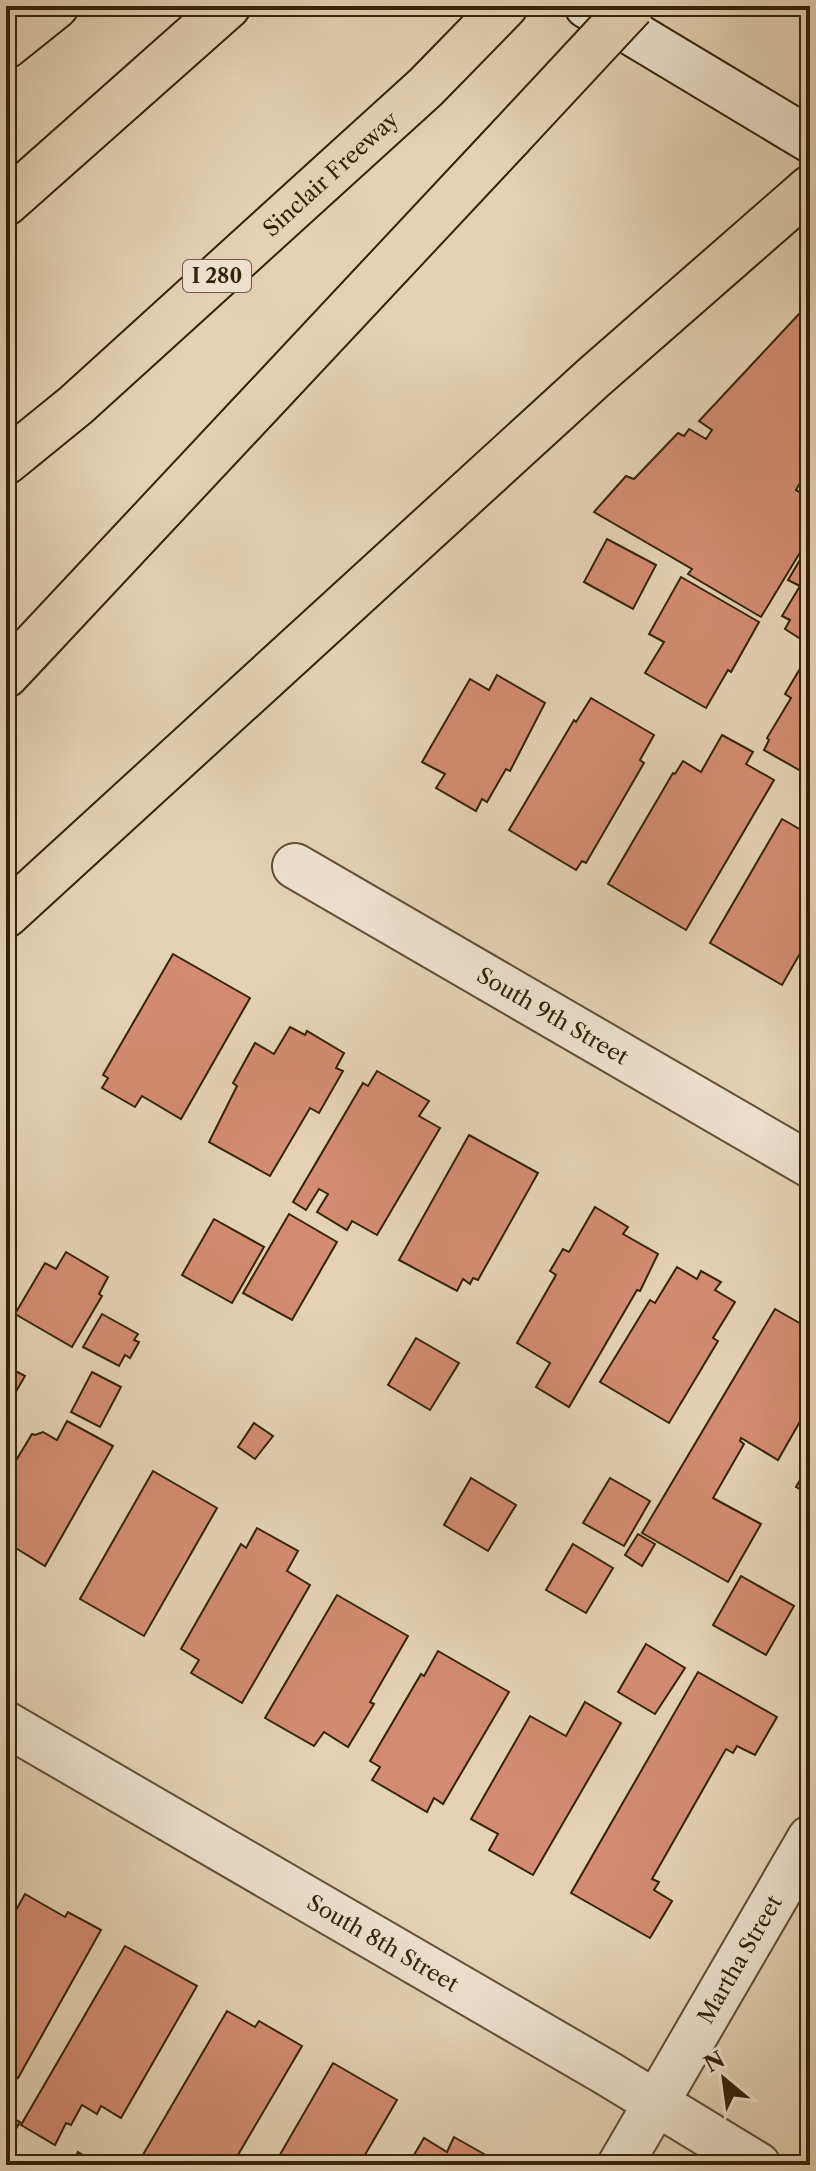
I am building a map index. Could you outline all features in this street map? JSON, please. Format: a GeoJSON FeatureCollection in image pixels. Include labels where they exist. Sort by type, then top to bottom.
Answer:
{"type":"FeatureCollection","features":[{"type":"Feature","properties":{"kind":"highway"},"geometry":{"type":"LineString","coordinates":[[6,46],[56,6]]}},
{"type":"Feature","properties":{"kind":"highway"},"geometry":{"type":"LineString","coordinates":[[6,203],[228,6]]}},
{"type":"Feature","properties":{"kind":"highway","name":"Sinclair Freeway"},"geometry":{"type":"LineString","coordinates":[[6,462],[76,405],[426,87],[505,6]]}},
{"type":"Feature","properties":{"kind":"highway"},"geometry":{"type":"LineString","coordinates":[[6,675],[632,6]]}},
{"type":"Feature","properties":{"kind":"highway"},"geometry":{"type":"LineString","coordinates":[[6,915],[558,409],[810,188]]}},
{"type":"Feature","properties":{"kind":"street"},"geometry":{"type":"LineString","coordinates":[[587,6],[810,140]]}},
{"type":"Feature","properties":{"kind":"street","name":"South 9th Street"},"geometry":{"type":"LineString","coordinates":[[295,866],[810,1165]]}},
{"type":"Feature","properties":{"kind":"street","name":"South 8th Street"},"geometry":{"type":"LineString","coordinates":[[6,1724],[656,2102],[758,2165]]}},
{"type":"Feature","properties":{"kind":"street","name":"Martha Street"},"geometry":{"type":"LineString","coordinates":[[620,2165],[810,1838]]}},
{"type":"Feature","properties":{"kind":"building"},"geometry":{"type":"Polygon","coordinates":[[[810,306],[810,465],[796,490],[810,498],[810,536],[761,617],[688,574],[692,569],[594,512],[626,476],[634,479],[678,433],[684,436],[689,429],[706,439],[712,430],[699,421],[799,314],[804,316],[810,306]]]}},
{"type":"Feature","properties":{"kind":"building"},"geometry":{"type":"Polygon","coordinates":[[[607,539],[656,565],[633,609],[584,582],[607,539]]]}},
{"type":"Feature","properties":{"kind":"building"},"geometry":{"type":"Polygon","coordinates":[[[810,543],[810,645],[785,629],[790,620],[782,616],[800,586],[788,580],[810,543]]]}},
{"type":"Feature","properties":{"kind":"building"},"geometry":{"type":"Polygon","coordinates":[[[681,577],[759,622],[706,708],[645,673],[664,642],[649,634],[681,577]]]}},
{"type":"Feature","properties":{"kind":"building"},"geometry":{"type":"Polygon","coordinates":[[[810,652],[810,767],[806,774],[764,750],[769,740],[767,738],[791,698],[785,694],[810,652]]]}},
{"type":"Feature","properties":{"kind":"building"},"geometry":{"type":"Polygon","coordinates":[[[497,675],[545,703],[510,771],[506,769],[487,802],[482,799],[476,811],[436,788],[445,774],[422,762],[470,679],[489,690],[497,675]]]}},
{"type":"Feature","properties":{"kind":"building"},"geometry":{"type":"Polygon","coordinates":[[[591,698],[654,735],[640,760],[644,763],[586,863],[582,861],[576,870],[509,830],[574,720],[576,722],[591,698]]]}},
{"type":"Feature","properties":{"kind":"building"},"geometry":{"type":"Polygon","coordinates":[[[722,735],[753,752],[746,764],[774,780],[686,930],[608,884],[673,773],[683,761],[701,772],[722,735]]]}},
{"type":"Feature","properties":{"kind":"building"},"geometry":{"type":"Polygon","coordinates":[[[782,819],[810,835],[810,936],[782,985],[710,943],[782,819]]]}},
{"type":"Feature","properties":{"kind":"building"},"geometry":{"type":"Polygon","coordinates":[[[173,954],[250,998],[181,1119],[142,1096],[135,1107],[102,1088],[108,1078],[103,1075],[173,954]]]}},
{"type":"Feature","properties":{"kind":"building"},"geometry":{"type":"Polygon","coordinates":[[[290,1027],[305,1035],[307,1031],[344,1053],[336,1068],[343,1071],[319,1113],[310,1108],[270,1176],[209,1142],[237,1086],[233,1083],[255,1043],[274,1054],[290,1027]]]}},
{"type":"Feature","properties":{"kind":"building"},"geometry":{"type":"Polygon","coordinates":[[[377,1071],[429,1101],[419,1116],[440,1128],[377,1235],[352,1221],[347,1230],[317,1212],[328,1194],[319,1189],[306,1210],[293,1202],[363,1083],[368,1086],[377,1071]]]}},
{"type":"Feature","properties":{"kind":"building"},"geometry":{"type":"Polygon","coordinates":[[[469,1135],[538,1173],[478,1280],[473,1278],[470,1284],[463,1279],[457,1291],[399,1260],[469,1135]]]}},
{"type":"Feature","properties":{"kind":"building"},"geometry":{"type":"Polygon","coordinates":[[[595,1207],[628,1227],[623,1234],[658,1254],[640,1291],[637,1290],[569,1407],[536,1387],[550,1363],[517,1343],[556,1275],[550,1271],[563,1249],[569,1252],[595,1207]]]}},
{"type":"Feature","properties":{"kind":"building"},"geometry":{"type":"Polygon","coordinates":[[[289,1214],[337,1242],[292,1320],[243,1293],[289,1214]]]}},
{"type":"Feature","properties":{"kind":"building"},"geometry":{"type":"Polygon","coordinates":[[[214,1219],[264,1247],[232,1303],[182,1275],[214,1219]]]}},
{"type":"Feature","properties":{"kind":"building"},"geometry":{"type":"Polygon","coordinates":[[[66,1252],[108,1277],[99,1294],[102,1296],[72,1347],[15,1314],[45,1263],[56,1269],[66,1252]]]}},
{"type":"Feature","properties":{"kind":"building"},"geometry":{"type":"Polygon","coordinates":[[[677,1267],[697,1279],[701,1271],[721,1282],[715,1290],[735,1302],[713,1338],[718,1341],[669,1423],[600,1382],[650,1300],[655,1303],[677,1267]]]}},
{"type":"Feature","properties":{"kind":"building"},"geometry":{"type":"Polygon","coordinates":[[[775,1309],[810,1329],[810,1404],[778,1460],[741,1438],[744,1444],[713,1498],[761,1524],[728,1582],[642,1533],[775,1309]]]}},
{"type":"Feature","properties":{"kind":"building"},"geometry":{"type":"Polygon","coordinates":[[[102,1314],[138,1334],[134,1340],[139,1342],[130,1358],[125,1355],[119,1366],[83,1347],[102,1314]]]}},
{"type":"Feature","properties":{"kind":"building"},"geometry":{"type":"Polygon","coordinates":[[[416,1338],[459,1363],[430,1410],[388,1385],[416,1338]]]}},
{"type":"Feature","properties":{"kind":"building"},"geometry":{"type":"Polygon","coordinates":[[[6,1366],[25,1376],[6,1409],[6,1366]]]}},
{"type":"Feature","properties":{"kind":"building"},"geometry":{"type":"Polygon","coordinates":[[[92,1372],[121,1387],[100,1427],[71,1412],[92,1372]]]}},
{"type":"Feature","properties":{"kind":"building"},"geometry":{"type":"Polygon","coordinates":[[[67,1421],[113,1446],[45,1566],[14,1547],[6,1560],[6,1471],[9,1472],[32,1434],[43,1432],[57,1440],[67,1421]]]}},
{"type":"Feature","properties":{"kind":"building"},"geometry":{"type":"Polygon","coordinates":[[[254,1423],[273,1436],[255,1459],[238,1447],[254,1423]]]}},
{"type":"Feature","properties":{"kind":"building"},"geometry":{"type":"Polygon","coordinates":[[[810,1463],[810,1495],[796,1487],[810,1463]]]}},
{"type":"Feature","properties":{"kind":"building"},"geometry":{"type":"Polygon","coordinates":[[[153,1471],[217,1508],[144,1636],[80,1599],[153,1471]]]}},
{"type":"Feature","properties":{"kind":"building"},"geometry":{"type":"Polygon","coordinates":[[[471,1478],[516,1505],[488,1551],[444,1525],[471,1478]]]}},
{"type":"Feature","properties":{"kind":"building"},"geometry":{"type":"Polygon","coordinates":[[[610,1478],[650,1501],[624,1546],[583,1523],[610,1478]]]}},
{"type":"Feature","properties":{"kind":"building"},"geometry":{"type":"Polygon","coordinates":[[[257,1528],[298,1551],[287,1571],[310,1585],[242,1703],[191,1673],[199,1660],[181,1649],[241,1544],[246,1548],[257,1528]]]}},
{"type":"Feature","properties":{"kind":"building"},"geometry":{"type":"Polygon","coordinates":[[[638,1534],[655,1544],[642,1566],[625,1555],[638,1534]]]}},
{"type":"Feature","properties":{"kind":"building"},"geometry":{"type":"Polygon","coordinates":[[[573,1544],[613,1568],[586,1613],[546,1590],[573,1544]]]}},
{"type":"Feature","properties":{"kind":"building"},"geometry":{"type":"Polygon","coordinates":[[[741,1576],[794,1606],[766,1655],[713,1625],[741,1576]]]}},
{"type":"Feature","properties":{"kind":"building"},"geometry":{"type":"Polygon","coordinates":[[[337,1595],[408,1636],[370,1702],[374,1704],[348,1747],[324,1732],[314,1746],[265,1718],[337,1595]]]}},
{"type":"Feature","properties":{"kind":"building"},"geometry":{"type":"Polygon","coordinates":[[[646,1644],[685,1668],[655,1714],[618,1692],[646,1644]]]}},
{"type":"Feature","properties":{"kind":"building"},"geometry":{"type":"Polygon","coordinates":[[[438,1651],[509,1692],[443,1804],[434,1798],[427,1812],[372,1780],[380,1767],[370,1761],[438,1651]]]}},
{"type":"Feature","properties":{"kind":"building"},"geometry":{"type":"Polygon","coordinates":[[[698,1672],[777,1717],[755,1755],[737,1746],[733,1753],[726,1749],[652,1879],[659,1882],[654,1890],[672,1901],[650,1938],[571,1893],[698,1672]]]}},
{"type":"Feature","properties":{"kind":"building"},"geometry":{"type":"Polygon","coordinates":[[[585,1702],[621,1723],[533,1875],[489,1850],[498,1834],[471,1819],[530,1716],[566,1736],[585,1702]]]}},
{"type":"Feature","properties":{"kind":"building"},"geometry":{"type":"Polygon","coordinates":[[[25,1894],[65,1917],[68,1912],[101,1930],[18,2078],[6,2071],[6,1928],[25,1894]]]}},
{"type":"Feature","properties":{"kind":"building"},"geometry":{"type":"Polygon","coordinates":[[[125,1946],[197,1986],[121,2118],[101,2106],[97,2114],[82,2105],[71,2125],[66,2123],[55,2145],[21,2125],[125,1946]]]}},
{"type":"Feature","properties":{"kind":"building"},"geometry":{"type":"Polygon","coordinates":[[[227,2011],[255,2027],[259,2021],[302,2046],[232,2165],[137,2165],[227,2011]]]}},
{"type":"Feature","properties":{"kind":"building"},"geometry":{"type":"Polygon","coordinates":[[[333,2063],[397,2100],[359,2165],[274,2165],[333,2063]]]}},
{"type":"Feature","properties":{"kind":"building"},"geometry":{"type":"Polygon","coordinates":[[[6,2114],[20,2122],[6,2146],[6,2114]]]}},
{"type":"Feature","properties":{"kind":"building"},"geometry":{"type":"Polygon","coordinates":[[[454,2137],[498,2162],[496,2165],[408,2165],[424,2138],[447,2152],[454,2137]]]}},
{"type":"Feature","properties":{"kind":"building"},"geometry":{"type":"Polygon","coordinates":[[[78,2152],[100,2165],[71,2165],[78,2152]]]}}]}
